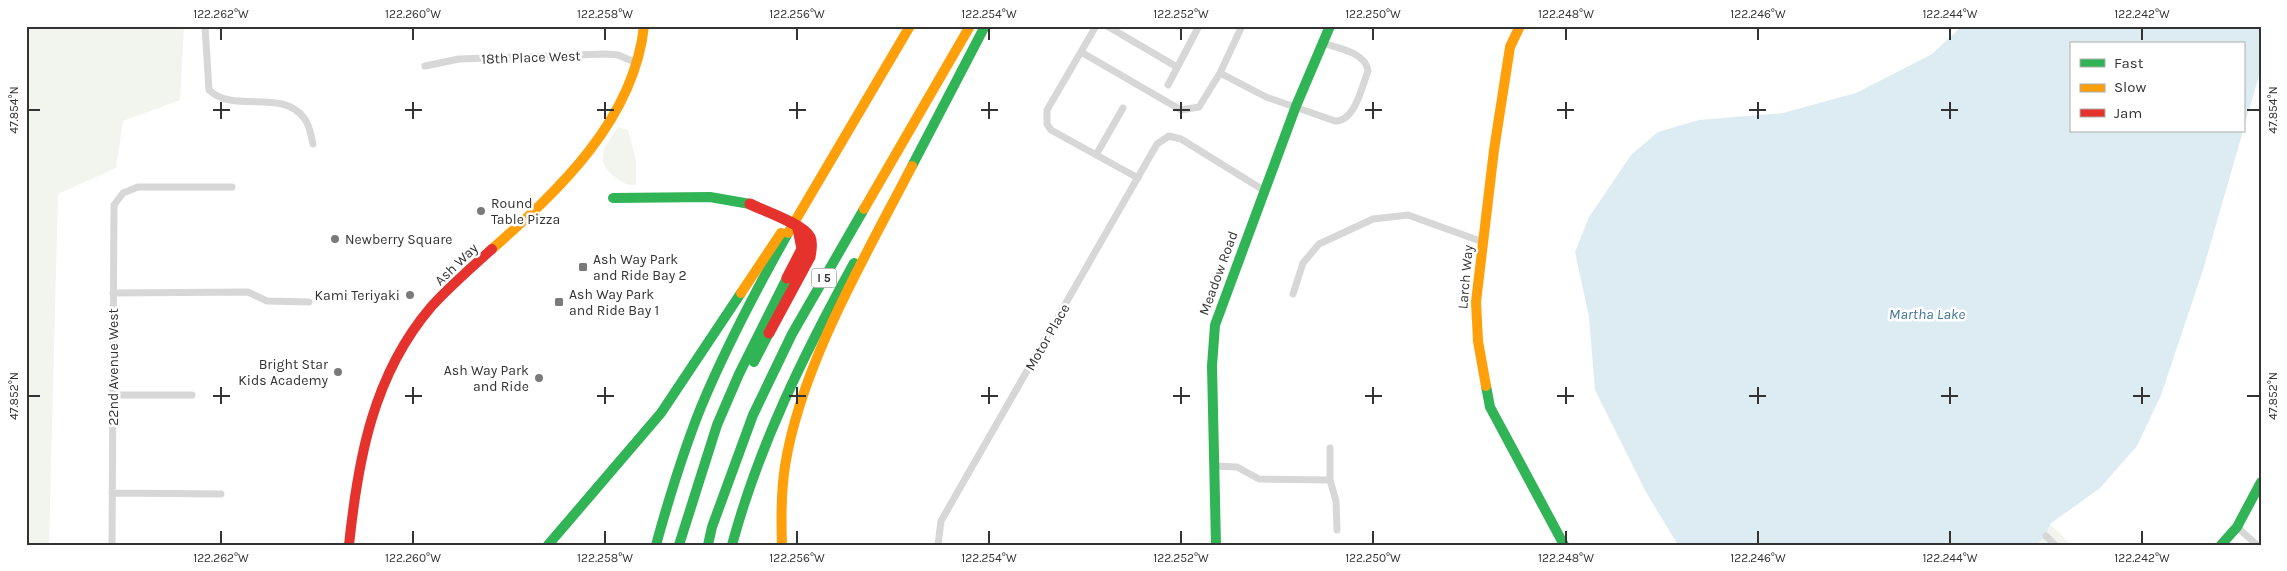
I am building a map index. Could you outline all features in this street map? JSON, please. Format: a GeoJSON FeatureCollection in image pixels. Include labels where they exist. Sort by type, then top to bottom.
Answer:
{"type":"FeatureCollection","features":[{"type":"Feature","properties":{"kind":"main road"},"geometry":{"type":"LineString","coordinates":[[656,545],[685,448],[713,379],[766,275],[910,26]]}},
{"type":"Feature","properties":{"kind":"main road","name":"I 5"},"geometry":{"type":"LineString","coordinates":[[708,545],[712,527],[753,415],[792,334],[970,26]]}},
{"type":"Feature","properties":{"kind":"main road"},"geometry":{"type":"LineString","coordinates":[[782,545],[780,518],[784,471],[804,394],[814,366],[908,173],[985,26]]}},
{"type":"Feature","properties":{"kind":"main road","name":"Meadow Road"},"geometry":{"type":"LineString","coordinates":[[1216,545],[1212,366],[1215,325],[1296,106],[1330,26]]}},
{"type":"Feature","properties":{"kind":"main road","name":"Larch Way"},"geometry":{"type":"LineString","coordinates":[[1520,26],[1510,47],[1483,242],[1476,302],[1478,341],[1490,407],[1514,455],[1564,545]]}},
{"type":"Feature","properties":{"kind":"main road","name":"Ash Way"},"geometry":{"type":"LineString","coordinates":[[349,545],[362,447],[370,416],[387,376],[426,314],[457,281],[561,187],[582,162],[615,111],[637,63],[646,29]]}},
{"type":"Feature","properties":{"kind":"main road"},"geometry":{"type":"LineString","coordinates":[[548,545],[661,413],[757,267],[825,170]]}},
{"type":"Feature","properties":{"kind":"main road"},"geometry":{"type":"LineString","coordinates":[[732,545],[768,432],[807,349],[858,256],[908,173]]}},
{"type":"Feature","properties":{"kind":"main road"},"geometry":{"type":"LineString","coordinates":[[613,198],[710,197],[750,204],[792,224],[810,236],[812,250],[741,386],[718,441],[694,514],[687,545]]}},
{"type":"Feature","properties":{"kind":"main road"},"geometry":{"type":"LineString","coordinates":[[679,545],[717,425],[747,357],[799,257],[803,243],[801,236],[792,224]]}},
{"type":"Feature","properties":{"kind":"main road"},"geometry":{"type":"LineString","coordinates":[[2220,545],[2238,527],[2261,482]]}},
{"type":"Feature","properties":{"kind":"street"},"geometry":{"type":"LineString","coordinates":[[205,26],[209,90],[226,100],[272,103],[294,109],[305,118],[313,144]]}},
{"type":"Feature","properties":{"kind":"street"},"geometry":{"type":"LineString","coordinates":[[1096,26],[1047,110],[1047,124],[1052,130],[1138,178]]}},
{"type":"Feature","properties":{"kind":"street"},"geometry":{"type":"LineString","coordinates":[[1107,26],[1177,67]]}},
{"type":"Feature","properties":{"kind":"street"},"geometry":{"type":"LineString","coordinates":[[1168,85],[1198,26]]}},
{"type":"Feature","properties":{"kind":"street"},"geometry":{"type":"LineString","coordinates":[[1081,52],[1181,110],[1188,110],[1199,107],[1220,73],[1242,26]]}},
{"type":"Feature","properties":{"kind":"street"},"geometry":{"type":"LineString","coordinates":[[1220,73],[1266,97],[1296,106],[1336,122],[1344,120],[1350,116],[1368,71],[1367,65],[1362,58],[1323,43]]}},
{"type":"Feature","properties":{"kind":"street","name":"18th Place West"},"geometry":{"type":"LineString","coordinates":[[424,66],[459,59],[606,54],[618,55],[637,63]]}},
{"type":"Feature","properties":{"kind":"street"},"geometry":{"type":"LineString","coordinates":[[1096,155],[1123,108]]}},
{"type":"Feature","properties":{"kind":"street","name":"Motor Place"},"geometry":{"type":"LineString","coordinates":[[938,545],[941,521],[1157,144],[1169,136],[1181,139],[1265,191]]}},
{"type":"Feature","properties":{"kind":"street","name":"22nd Avenue West"},"geometry":{"type":"LineString","coordinates":[[112,545],[114,205],[123,193],[138,187],[232,186]]}},
{"type":"Feature","properties":{"kind":"street"},"geometry":{"type":"LineString","coordinates":[[1293,294],[1303,263],[1319,244],[1373,219],[1408,215],[1483,242]]}},
{"type":"Feature","properties":{"kind":"street"},"geometry":{"type":"LineString","coordinates":[[113,293],[248,292],[268,301],[309,302]]}},
{"type":"Feature","properties":{"kind":"street"},"geometry":{"type":"LineString","coordinates":[[113,395],[192,395]]}},
{"type":"Feature","properties":{"kind":"street"},"geometry":{"type":"LineString","coordinates":[[1330,448],[1330,480],[1336,501],[1337,530]]}},
{"type":"Feature","properties":{"kind":"street"},"geometry":{"type":"LineString","coordinates":[[1214,466],[1237,467],[1259,479],[1330,480]]}},
{"type":"Feature","properties":{"kind":"street"},"geometry":{"type":"LineString","coordinates":[[112,493],[221,494]]}},
{"type":"Feature","properties":{"kind":"street"},"geometry":{"type":"LineString","coordinates":[[2238,527],[2257,545]]}},
{"type":"Feature","properties":{"kind":"street"},"geometry":{"type":"LineString","coordinates":[[2046,536],[2055,545]]}},
{"type":"Feature","properties":{"kind":"shaded area"},"geometry":{"type":"Polygon","coordinates":[[[26,26],[184,26],[180,100],[123,121],[116,168],[58,194],[49,545],[26,545],[26,26]]]}},
{"type":"Feature","properties":{"kind":"shaded area"},"geometry":{"type":"Polygon","coordinates":[[[618,127],[628,130],[636,160],[636,185],[622,182],[604,164],[603,152],[618,127]]]}},
{"type":"Feature","properties":{"kind":"shaded area"},"geometry":{"type":"Polygon","coordinates":[[[2050,524],[2071,545],[2036,545],[2046,536],[2050,524]]]}},
{"type":"Feature","properties":{"kind":"water","name":"Martha Lake"},"geometry":{"type":"Polygon","coordinates":[[[1962,26],[2261,26],[2261,69],[2244,127],[2244,42],[2070,42],[2070,132],[2243,132],[2203,270],[2161,395],[2137,446],[2100,488],[2050,524],[2046,536],[2036,545],[1678,545],[1646,492],[1595,390],[1589,317],[1575,252],[1589,217],[1631,155],[1658,132],[1699,120],[1783,113],[1856,93],[1932,54],[1962,26]]]}},
{"type":"Feature","properties":{"kind":"traffic: fast"},"geometry":{"type":"LineString","coordinates":[[912,166],[985,26]]}},
{"type":"Feature","properties":{"kind":"traffic: fast"},"geometry":{"type":"LineString","coordinates":[[1216,545],[1212,366],[1215,325],[1296,106],[1330,26]]}},
{"type":"Feature","properties":{"kind":"traffic: fast"},"geometry":{"type":"LineString","coordinates":[[613,198],[710,197],[750,204]]}},
{"type":"Feature","properties":{"kind":"traffic: fast"},"geometry":{"type":"LineString","coordinates":[[708,545],[712,527],[753,415],[792,334],[864,209]]}},
{"type":"Feature","properties":{"kind":"traffic: fast"},"geometry":{"type":"LineString","coordinates":[[656,545],[688,441],[701,407],[742,319],[788,233]]}},
{"type":"Feature","properties":{"kind":"traffic: fast"},"geometry":{"type":"LineString","coordinates":[[732,545],[755,472],[784,401],[854,263]]}},
{"type":"Feature","properties":{"kind":"traffic: fast"},"geometry":{"type":"LineString","coordinates":[[679,545],[717,425],[739,374],[787,278]]}},
{"type":"Feature","properties":{"kind":"traffic: fast"},"geometry":{"type":"LineString","coordinates":[[548,545],[661,413],[741,293]]}},
{"type":"Feature","properties":{"kind":"traffic: fast"},"geometry":{"type":"LineString","coordinates":[[754,362],[769,333]]}},
{"type":"Feature","properties":{"kind":"traffic: fast"},"geometry":{"type":"LineString","coordinates":[[1486,386],[1490,407],[1564,545]]}},
{"type":"Feature","properties":{"kind":"traffic: fast"},"geometry":{"type":"LineString","coordinates":[[2221,545],[2237,527],[2261,482]]}},
{"type":"Feature","properties":{"kind":"traffic: slow"},"geometry":{"type":"LineString","coordinates":[[492,249],[567,177],[589,151],[609,122],[625,92],[637,60],[644,26]]}},
{"type":"Feature","properties":{"kind":"traffic: slow"},"geometry":{"type":"LineString","coordinates":[[788,233],[910,26]]}},
{"type":"Feature","properties":{"kind":"traffic: slow"},"geometry":{"type":"LineString","coordinates":[[864,209],[970,26]]}},
{"type":"Feature","properties":{"kind":"traffic: slow"},"geometry":{"type":"LineString","coordinates":[[1486,386],[1478,341],[1476,302],[1494,150],[1510,47],[1520,26]]}},
{"type":"Feature","properties":{"kind":"traffic: slow"},"geometry":{"type":"LineString","coordinates":[[782,545],[782,505],[785,466],[793,428],[805,389],[855,274],[912,166]]}},
{"type":"Feature","properties":{"kind":"traffic: slow"},"geometry":{"type":"LineString","coordinates":[[741,293],[781,233]]}},
{"type":"Feature","properties":{"kind":"traffic: jam"},"geometry":{"type":"LineString","coordinates":[[750,204],[800,227],[810,237],[811,242],[810,257],[769,333]]}},
{"type":"Feature","properties":{"kind":"traffic: jam"},"geometry":{"type":"LineString","coordinates":[[787,278],[802,249],[798,229]]}},
{"type":"Feature","properties":{"kind":"traffic: jam"},"geometry":{"type":"LineString","coordinates":[[349,545],[357,481],[364,450],[382,390],[395,361],[411,333],[431,307],[453,284],[492,249]]}},
{"type":"Feature","properties":{"kind":"place","name":"Round Table Pizza"},"geometry":{"type":"Point","coordinates":[481,211]}},
{"type":"Feature","properties":{"kind":"place","name":"Newberry Square"},"geometry":{"type":"Point","coordinates":[335,239]}},
{"type":"Feature","properties":{"kind":"place","name":"Ash Way Park and Ride Bay 2"},"geometry":{"type":"Point","coordinates":[583,267]}},
{"type":"Feature","properties":{"kind":"place","name":"Kami Teriyaki"},"geometry":{"type":"Point","coordinates":[410,295]}},
{"type":"Feature","properties":{"kind":"place","name":"Ash Way Park and Ride Bay 1"},"geometry":{"type":"Point","coordinates":[559,302]}},
{"type":"Feature","properties":{"kind":"place","name":"Bright Star Kids Academy"},"geometry":{"type":"Point","coordinates":[338,372]}},
{"type":"Feature","properties":{"kind":"place","name":"Ash Way Park and Ride"},"geometry":{"type":"Point","coordinates":[539,378]}}]}
